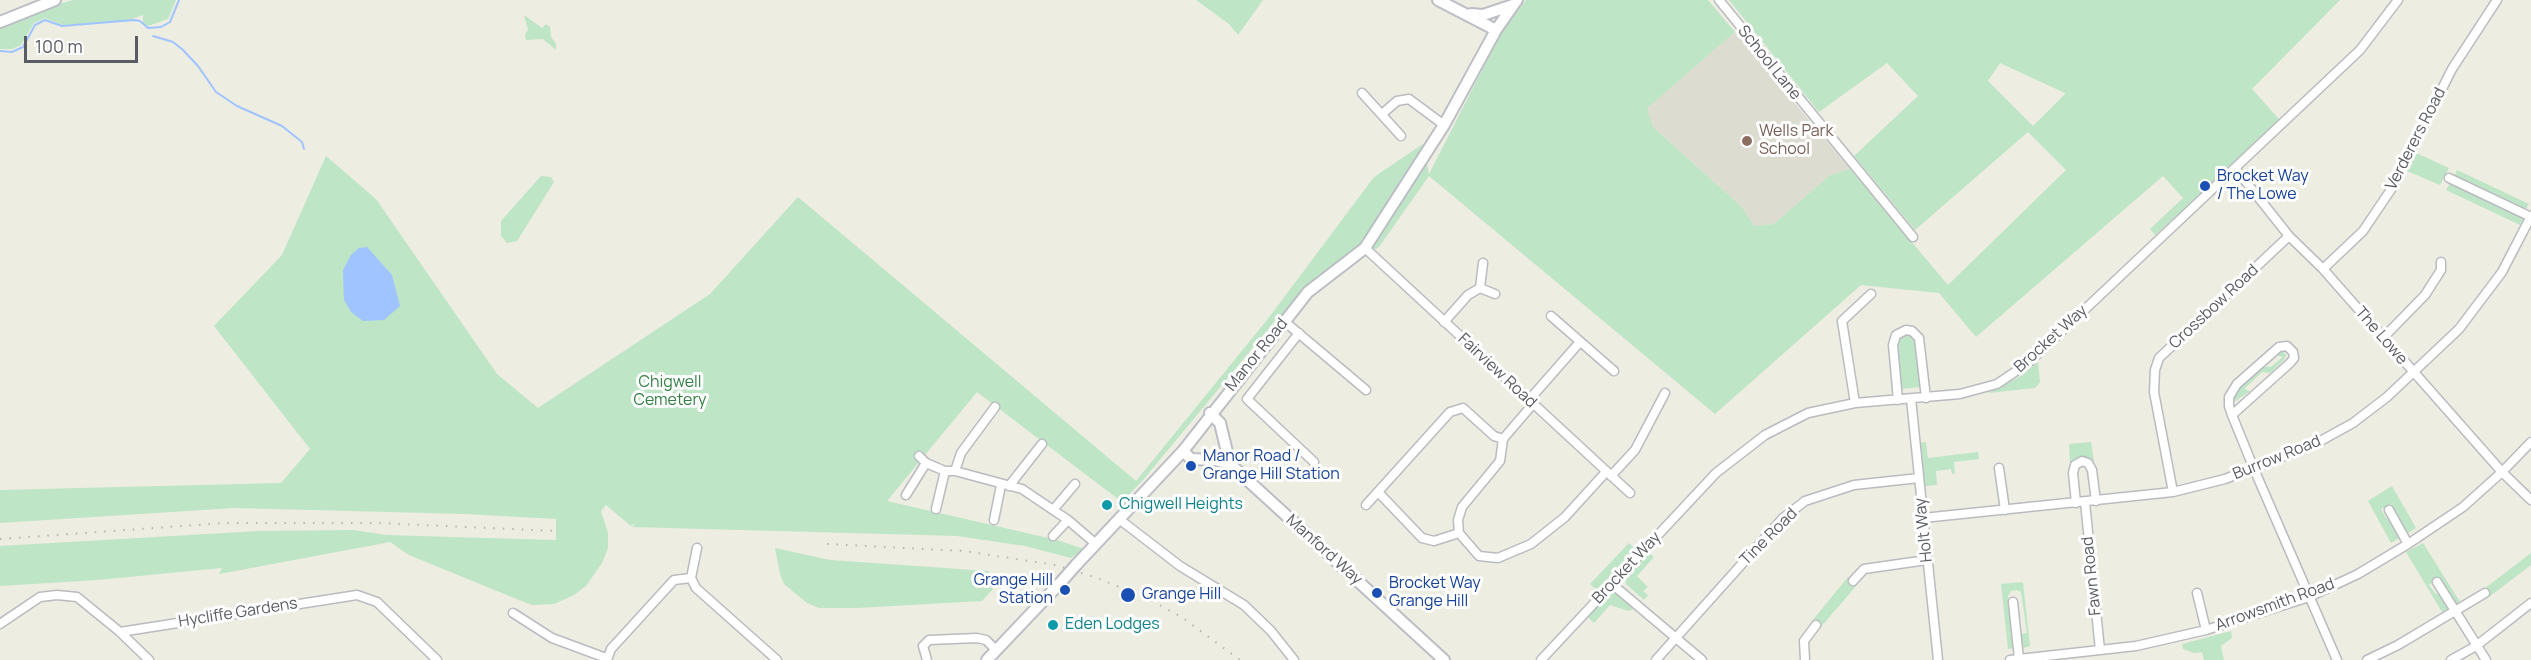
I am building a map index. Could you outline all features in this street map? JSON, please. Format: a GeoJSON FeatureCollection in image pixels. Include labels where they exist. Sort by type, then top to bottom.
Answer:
{"type":"FeatureCollection","features":[{"type":"Feature","properties":{"kind":"main road"},"geometry":{"type":"LineString","coordinates":[[0,22],[56,0]]}},
{"type":"Feature","properties":{"kind":"main road"},"geometry":{"type":"LineString","coordinates":[[1438,0],[1496,30]]}},
{"type":"Feature","properties":{"kind":"main road"},"geometry":{"type":"LineString","coordinates":[[1465,13],[1483,15],[1515,2]]}},
{"type":"Feature","properties":{"kind":"main road","name":"Manor Road"},"geometry":{"type":"LineString","coordinates":[[987,660],[1183,451],[1210,413],[1308,292],[1365,249],[1444,125],[1496,30],[1515,2]]}},
{"type":"Feature","properties":{"kind":"main road"},"geometry":{"type":"LineString","coordinates":[[1183,451],[1191,459],[1215,460],[1230,464],[1220,423],[1210,413]]}},
{"type":"Feature","properties":{"kind":"main road","name":"Manford Way"},"geometry":{"type":"LineString","coordinates":[[1230,464],[1444,660]]}},
{"type":"Feature","properties":{"kind":"street","name":"School Lane"},"geometry":{"type":"LineString","coordinates":[[1719,0],[1913,237]]}},
{"type":"Feature","properties":{"kind":"street","name":"Brocket Way"},"geometry":{"type":"LineString","coordinates":[[1540,660],[1716,473],[1765,435],[1808,412],[1855,403],[1960,394],[1997,384],[2028,363],[2360,50],[2398,0]]}},
{"type":"Feature","properties":{"kind":"street","name":"Verderers Road"},"geometry":{"type":"LineString","coordinates":[[2323,269],[2363,231],[2392,188],[2452,69],[2497,0]]}},
{"type":"Feature","properties":{"kind":"street"},"geometry":{"type":"LineString","coordinates":[[1362,93],[1401,136]]}},
{"type":"Feature","properties":{"kind":"street"},"geometry":{"type":"LineString","coordinates":[[1382,114],[1397,100],[1409,99],[1444,125]]}},
{"type":"Feature","properties":{"kind":"street","name":"The Lowe"},"geometry":{"type":"LineString","coordinates":[[2235,168],[2289,236],[2323,269],[2502,472],[2531,500]]}},
{"type":"Feature","properties":{"kind":"street"},"geometry":{"type":"LineString","coordinates":[[2449,178],[2531,216]]}},
{"type":"Feature","properties":{"kind":"street","name":"Burrow Road"},"geometry":{"type":"LineString","coordinates":[[1923,518],[2173,492],[2254,469],[2316,444],[2353,423],[2414,373],[2459,329],[2502,272],[2531,216]]}},
{"type":"Feature","properties":{"kind":"street","name":"Crossbow Road"},"geometry":{"type":"LineString","coordinates":[[2173,492],[2154,392],[2155,370],[2160,358],[2289,236]]}},
{"type":"Feature","properties":{"kind":"street","name":"Fairview Road"},"geometry":{"type":"LineString","coordinates":[[1365,249],[1630,493]]}},
{"type":"Feature","properties":{"kind":"street"},"geometry":{"type":"LineString","coordinates":[[2383,338],[2441,270],[2442,262]]}},
{"type":"Feature","properties":{"kind":"street"},"geometry":{"type":"LineString","coordinates":[[1480,288],[1483,263]]}},
{"type":"Feature","properties":{"kind":"street"},"geometry":{"type":"LineString","coordinates":[[1444,322],[1468,295],[1480,288]]}},
{"type":"Feature","properties":{"kind":"street"},"geometry":{"type":"LineString","coordinates":[[1480,288],[1495,294]]}},
{"type":"Feature","properties":{"kind":"street"},"geometry":{"type":"LineString","coordinates":[[1855,403],[1842,321],[1871,294]]}},
{"type":"Feature","properties":{"kind":"street"},"geometry":{"type":"LineString","coordinates":[[1551,315],[1579,343],[1614,372]]}},
{"type":"Feature","properties":{"kind":"street"},"geometry":{"type":"LineString","coordinates":[[1284,321],[1366,390]]}},
{"type":"Feature","properties":{"kind":"street"},"geometry":{"type":"LineString","coordinates":[[1898,400],[1893,345],[1896,335],[1906,330],[1912,330],[1919,338],[1926,398]]}},
{"type":"Feature","properties":{"kind":"street"},"geometry":{"type":"LineString","coordinates":[[1299,333],[1247,399],[1314,462]]}},
{"type":"Feature","properties":{"kind":"street"},"geometry":{"type":"LineString","coordinates":[[1579,343],[1503,439],[1500,461],[1462,507],[1458,520],[1459,533],[1479,556],[1498,558],[1531,544],[1565,517],[1635,450],[1665,393]]}},
{"type":"Feature","properties":{"kind":"street"},"geometry":{"type":"LineString","coordinates":[[2232,416],[2294,358],[2293,352],[2287,346],[2278,347],[2237,384],[2229,397],[2232,416],[2337,660]]}},
{"type":"Feature","properties":{"kind":"street","name":"Holt Way"},"geometry":{"type":"LineString","coordinates":[[1911,399],[1938,660]]}},
{"type":"Feature","properties":{"kind":"street"},"geometry":{"type":"LineString","coordinates":[[955,471],[961,453],[995,407]]}},
{"type":"Feature","properties":{"kind":"street"},"geometry":{"type":"LineString","coordinates":[[1366,505],[1450,412],[1462,408],[1494,436],[1503,439]]}},
{"type":"Feature","properties":{"kind":"street","name":"Arrowsmith Road"},"geometry":{"type":"LineString","coordinates":[[2014,659],[2067,657],[2136,646],[2206,630],[2308,597],[2358,574],[2409,544],[2463,507],[2531,442]]}},
{"type":"Feature","properties":{"kind":"street"},"geometry":{"type":"LineString","coordinates":[[994,520],[1005,485],[1042,444]]}},
{"type":"Feature","properties":{"kind":"street"},"geometry":{"type":"LineString","coordinates":[[906,495],[923,460],[945,471],[955,471],[1022,489],[1068,520],[1096,544]]}},
{"type":"Feature","properties":{"kind":"street","name":"Fawn Road"},"geometry":{"type":"LineString","coordinates":[[2096,501],[2092,470],[2088,463],[2082,461],[2075,465],[2073,472],[2081,502],[2100,650]]}},
{"type":"Feature","properties":{"kind":"street"},"geometry":{"type":"LineString","coordinates":[[2000,468],[2005,510]]}},
{"type":"Feature","properties":{"kind":"street"},"geometry":{"type":"LineString","coordinates":[[936,509],[945,471]]}},
{"type":"Feature","properties":{"kind":"street","name":"Tine Road"},"geometry":{"type":"LineString","coordinates":[[1656,660],[1783,518],[1805,501],[1854,485],[1919,478]]}},
{"type":"Feature","properties":{"kind":"street"},"geometry":{"type":"LineString","coordinates":[[1053,510],[1075,484]]}},
{"type":"Feature","properties":{"kind":"street"},"geometry":{"type":"LineString","coordinates":[[1378,493],[1422,538],[1434,541],[1459,533]]}},
{"type":"Feature","properties":{"kind":"street"},"geometry":{"type":"LineString","coordinates":[[2389,510],[2409,544]]}},
{"type":"Feature","properties":{"kind":"street"},"geometry":{"type":"LineString","coordinates":[[1119,519],[1180,566],[1244,605],[1271,631],[1294,660]]}},
{"type":"Feature","properties":{"kind":"street"},"geometry":{"type":"LineString","coordinates":[[1053,536],[1068,520]]}},
{"type":"Feature","properties":{"kind":"street"},"geometry":{"type":"LineString","coordinates":[[697,548],[691,578],[696,588],[777,660]]}},
{"type":"Feature","properties":{"kind":"street"},"geometry":{"type":"LineString","coordinates":[[1853,581],[1864,569],[1927,560]]}},
{"type":"Feature","properties":{"kind":"street"},"geometry":{"type":"LineString","coordinates":[[513,613],[552,638],[607,659],[611,649],[674,580],[691,578]]}},
{"type":"Feature","properties":{"kind":"street"},"geometry":{"type":"LineString","coordinates":[[2437,582],[2486,660]]}},
{"type":"Feature","properties":{"kind":"street"},"geometry":{"type":"LineString","coordinates":[[1612,584],[1702,660]]}},
{"type":"Feature","properties":{"kind":"street"},"geometry":{"type":"LineString","coordinates":[[2197,593],[2206,630]]}},
{"type":"Feature","properties":{"kind":"street"},"geometry":{"type":"LineString","coordinates":[[2367,660],[2398,645],[2485,593]]}},
{"type":"Feature","properties":{"kind":"street"},"geometry":{"type":"LineString","coordinates":[[0,624],[40,597],[57,595],[76,597],[120,632],[149,660]]}},
{"type":"Feature","properties":{"kind":"street","name":"Hycliffe Gardens"},"geometry":{"type":"LineString","coordinates":[[120,632],[357,595],[377,602],[437,660]]}},
{"type":"Feature","properties":{"kind":"street"},"geometry":{"type":"LineString","coordinates":[[2013,602],[2014,659]]}},
{"type":"Feature","properties":{"kind":"street"},"geometry":{"type":"LineString","coordinates":[[2451,660],[2476,646],[2531,603]]}},
{"type":"Feature","properties":{"kind":"street"},"geometry":{"type":"LineString","coordinates":[[1805,660],[1804,641],[1816,625]]}},
{"type":"Feature","properties":{"kind":"street"},"geometry":{"type":"LineString","coordinates":[[927,660],[923,646],[929,640],[977,638],[986,640],[996,650]]}},
{"type":"Feature","properties":{"kind":"shaded area","name":"Wells Park School"},"geometry":{"type":"Polygon","coordinates":[[[1735,32],[1850,169],[1830,175],[1774,224],[1754,226],[1742,207],[1653,127],[1646,108],[1735,32]]]}},
{"type":"Feature","properties":{"kind":"green space"},"geometry":{"type":"Polygon","coordinates":[[[73,0],[176,0],[168,19],[148,26],[143,25],[143,15],[126,21],[62,25],[45,18],[34,23],[21,45],[12,49],[0,49],[0,27],[38,10],[73,0]]]}},
{"type":"Feature","properties":{"kind":"green space"},"geometry":{"type":"Polygon","coordinates":[[[1196,0],[1263,0],[1238,35],[1229,24],[1196,0]]]}},
{"type":"Feature","properties":{"kind":"green space","name":"Chigwell Cemetery"},"geometry":{"type":"Polygon","coordinates":[[[1526,0],[1708,0],[1735,32],[1647,108],[1653,127],[1742,207],[1754,226],[1774,224],[1830,175],[1850,169],[1948,285],[2066,170],[2028,132],[1915,230],[1854,156],[1918,96],[1887,63],[1819,112],[1729,0],[2340,0],[2252,89],[2279,119],[2190,206],[2188,205],[2155,235],[2150,229],[2183,198],[2163,176],[1976,337],[1939,293],[1861,285],[1715,414],[1429,176],[1379,247],[1319,280],[1283,317],[1280,315],[1143,480],[1122,502],[977,392],[887,501],[1057,540],[1084,549],[1071,558],[1025,546],[957,536],[632,527],[637,522],[631,526],[606,505],[601,511],[608,533],[608,548],[602,563],[586,586],[574,595],[554,604],[532,605],[409,555],[390,542],[219,574],[222,568],[97,580],[0,586],[0,546],[259,531],[353,530],[386,535],[556,540],[556,519],[465,514],[234,508],[0,523],[0,490],[281,483],[310,449],[214,326],[282,255],[326,156],[376,199],[497,374],[538,408],[710,294],[798,197],[1136,481],[1267,320],[1374,177],[1423,144],[1429,174],[1500,35],[1526,0]],[[2000,63],[1988,81],[2033,126],[2065,93],[2000,63]]]}},
{"type":"Feature","properties":{"kind":"green space"},"geometry":{"type":"Polygon","coordinates":[[[524,15],[542,28],[546,24],[550,27],[556,50],[543,39],[526,40],[525,34],[528,30],[524,15]]]}},
{"type":"Feature","properties":{"kind":"green space"},"geometry":{"type":"Polygon","coordinates":[[[2416,153],[2449,168],[2440,185],[2407,171],[2416,153]]]}},
{"type":"Feature","properties":{"kind":"green space"},"geometry":{"type":"Polygon","coordinates":[[[2457,170],[2529,204],[2525,210],[2453,178],[2457,170]]]}},
{"type":"Feature","properties":{"kind":"green space"},"geometry":{"type":"Polygon","coordinates":[[[541,176],[551,177],[554,182],[517,241],[507,243],[501,236],[501,221],[541,176]]]}},
{"type":"Feature","properties":{"kind":"green space"},"geometry":{"type":"Polygon","coordinates":[[[2450,183],[2524,217],[2520,225],[2446,190],[2450,183]]]}},
{"type":"Feature","properties":{"kind":"green space"},"geometry":{"type":"Polygon","coordinates":[[[1905,334],[1912,335],[1917,342],[1920,387],[1901,389],[1897,344],[1898,338],[1905,334]]]}},
{"type":"Feature","properties":{"kind":"green space"},"geometry":{"type":"Polygon","coordinates":[[[2282,350],[2286,355],[2284,360],[2270,373],[2262,372],[2244,389],[2250,391],[2234,402],[2235,394],[2240,386],[2262,366],[2271,367],[2283,357],[2276,355],[2282,350]]]}},
{"type":"Feature","properties":{"kind":"green space"},"geometry":{"type":"Polygon","coordinates":[[[2038,362],[2040,382],[2035,388],[1988,393],[2017,378],[2038,362]]]}},
{"type":"Feature","properties":{"kind":"green space"},"geometry":{"type":"Polygon","coordinates":[[[1926,442],[1928,458],[1978,452],[1979,459],[1954,462],[1955,473],[1952,474],[1951,469],[1936,471],[1937,485],[1925,486],[1920,443],[1926,442]]]}},
{"type":"Feature","properties":{"kind":"green space"},"geometry":{"type":"Polygon","coordinates":[[[2091,442],[2094,462],[2085,457],[2070,463],[2069,444],[2091,442]]]}},
{"type":"Feature","properties":{"kind":"green space"},"geometry":{"type":"Polygon","coordinates":[[[2392,486],[2416,528],[2407,534],[2391,504],[2381,509],[2386,518],[2392,521],[2401,537],[2391,543],[2368,501],[2392,486]]]}},
{"type":"Feature","properties":{"kind":"green space"},"geometry":{"type":"Polygon","coordinates":[[[1629,543],[1635,549],[1597,590],[1590,584],[1629,543]]]}},
{"type":"Feature","properties":{"kind":"green space"},"geometry":{"type":"Polygon","coordinates":[[[2423,543],[2460,602],[2454,604],[2440,577],[2429,585],[2448,609],[2442,612],[2406,552],[2423,543]]]}},
{"type":"Feature","properties":{"kind":"green space"},"geometry":{"type":"Polygon","coordinates":[[[775,548],[830,560],[988,571],[993,589],[982,601],[819,608],[807,603],[784,584],[775,548]]]}},
{"type":"Feature","properties":{"kind":"green space"},"geometry":{"type":"Polygon","coordinates":[[[1647,551],[1654,557],[1637,576],[1648,587],[1643,591],[1648,595],[1644,600],[1626,584],[1624,576],[1647,551]]]}},
{"type":"Feature","properties":{"kind":"green space"},"geometry":{"type":"Polygon","coordinates":[[[2531,553],[2531,565],[2489,597],[2484,589],[2531,553]]]}},
{"type":"Feature","properties":{"kind":"green space"},"geometry":{"type":"Polygon","coordinates":[[[1848,577],[1857,585],[1820,628],[1812,621],[1848,577]]]}},
{"type":"Feature","properties":{"kind":"green space"},"geometry":{"type":"Polygon","coordinates":[[[2023,582],[2030,646],[2023,648],[2021,634],[2027,633],[2021,592],[2017,590],[2011,591],[2008,596],[2016,648],[2008,649],[2001,584],[2023,582]]]}},
{"type":"Feature","properties":{"kind":"green space"},"geometry":{"type":"Polygon","coordinates":[[[1610,593],[1616,593],[1633,609],[1629,611],[1610,605],[1594,623],[1588,617],[1610,593]]]}},
{"type":"Feature","properties":{"kind":"green space"},"geometry":{"type":"Polygon","coordinates":[[[2231,631],[2232,638],[2221,646],[2224,660],[2204,660],[2202,652],[2194,653],[2183,649],[2182,644],[2231,631]]]}},
{"type":"Feature","properties":{"kind":"water"},"geometry":{"type":"Polygon","coordinates":[[[367,247],[392,275],[400,306],[384,320],[363,321],[351,312],[344,300],[343,270],[351,255],[359,248],[367,247]]]}},
{"type":"Feature","properties":{"kind":"waterway"},"geometry":{"type":"LineString","coordinates":[[0,51],[12,52],[23,47],[35,25],[45,20],[62,26],[134,20],[140,21],[148,28],[161,27],[170,22],[179,0]]}},
{"type":"Feature","properties":{"kind":"waterway"},"geometry":{"type":"LineString","coordinates":[[153,36],[173,42],[198,66],[216,92],[237,106],[282,126],[302,142],[304,149]]}},
{"type":"Feature","properties":{"kind":"railway"},"geometry":{"type":"LineString","coordinates":[[0,539],[224,523],[378,523],[556,531]]}},
{"type":"Feature","properties":{"kind":"railway"},"geometry":{"type":"LineString","coordinates":[[827,544],[964,551],[1055,565],[1097,578],[1147,598],[1183,618],[1240,660]]}},
{"type":"Feature","properties":{"kind":"place","name":"Wells Park School"},"geometry":{"type":"Point","coordinates":[1747,141]}},
{"type":"Feature","properties":{"kind":"place","name":"Brocket Way / The Lowe"},"geometry":{"type":"Point","coordinates":[2205,186]}},
{"type":"Feature","properties":{"kind":"place","name":"Manor Road / Grange Hill Station"},"geometry":{"type":"Point","coordinates":[1191,466]}},
{"type":"Feature","properties":{"kind":"place","name":"Chigwell Heights"},"geometry":{"type":"Point","coordinates":[1107,505]}},
{"type":"Feature","properties":{"kind":"place","name":"Grange Hill Station"},"geometry":{"type":"Point","coordinates":[1065,590]}},
{"type":"Feature","properties":{"kind":"place","name":"Brocket Way Grange Hill"},"geometry":{"type":"Point","coordinates":[1377,593]}},
{"type":"Feature","properties":{"kind":"place","name":"Grange Hill"},"geometry":{"type":"Point","coordinates":[1128,595]}},
{"type":"Feature","properties":{"kind":"place","name":"Eden Lodges"},"geometry":{"type":"Point","coordinates":[1053,625]}}]}
